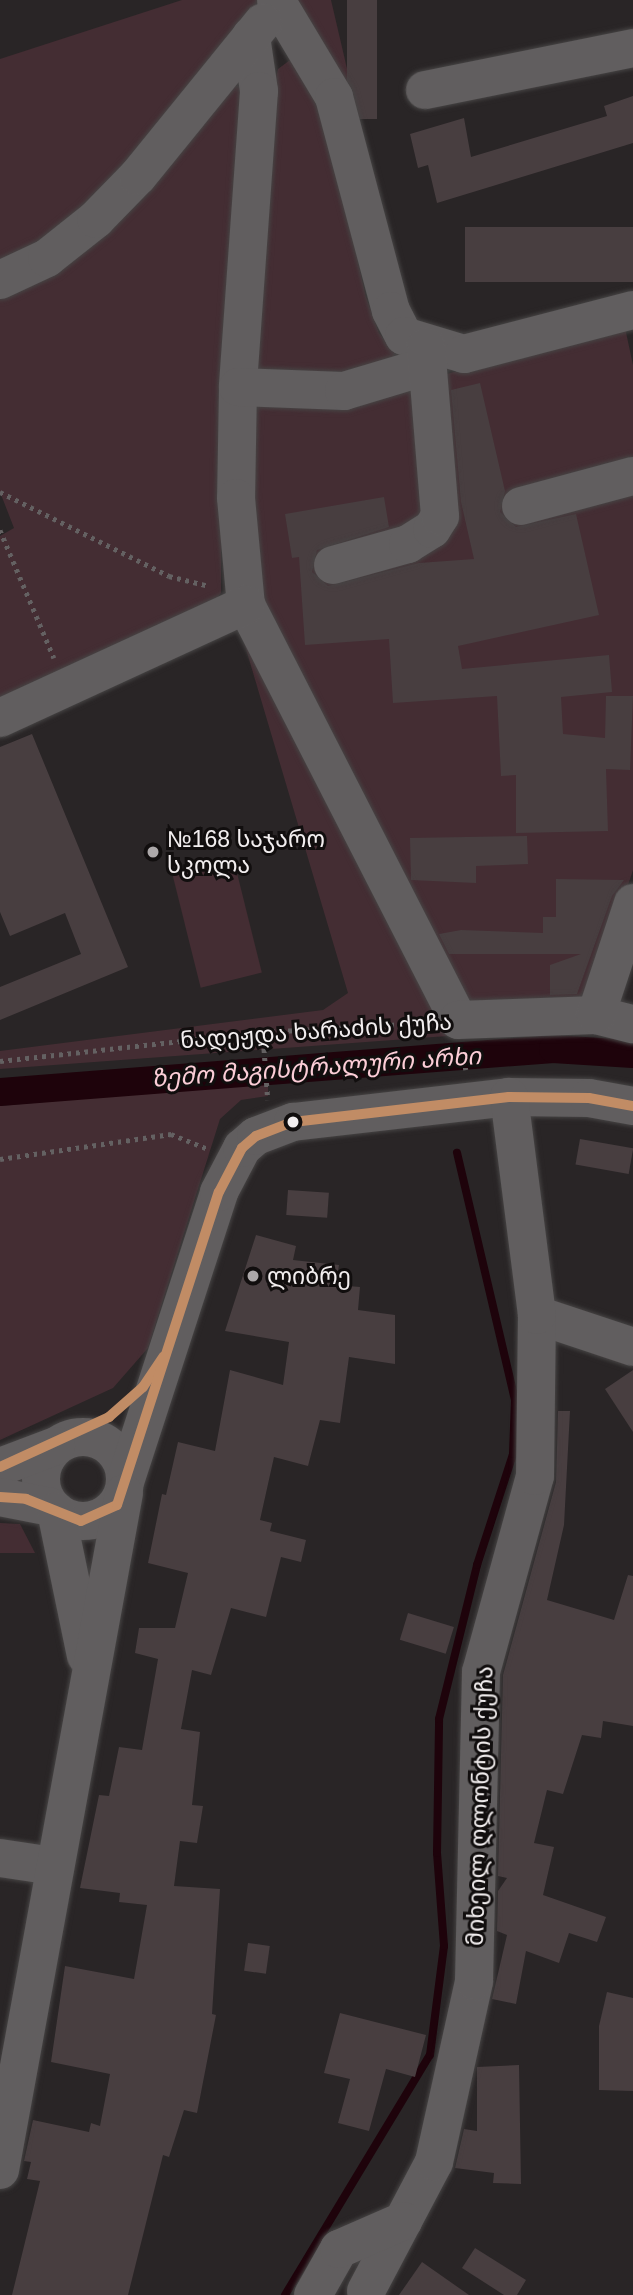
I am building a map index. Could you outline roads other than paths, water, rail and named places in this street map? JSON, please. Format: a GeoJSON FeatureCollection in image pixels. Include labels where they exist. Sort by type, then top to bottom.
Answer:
{"type":"FeatureCollection","features":[{"type":"Feature","properties":{"kind":"street"},"geometry":{"type":"LineString","coordinates":[[0,280],[47,258],[96,219],[138,176],[276,3],[334,97],[391,311],[404,335],[425,357],[440,516],[432,529],[408,544],[333,565]]}},
{"type":"Feature","properties":{"kind":"street"},"geometry":{"type":"LineString","coordinates":[[0,718],[243,597],[238,387],[259,91],[251,36]]}},
{"type":"Feature","properties":{"kind":"street"},"geometry":{"type":"LineString","coordinates":[[425,90],[633,48]]}},
{"type":"Feature","properties":{"kind":"street"},"geometry":{"type":"LineString","coordinates":[[238,387],[344,391],[425,357],[501,349],[633,311]]}},
{"type":"Feature","properties":{"kind":"street"},"geometry":{"type":"LineString","coordinates":[[521,506],[633,476]]}},
{"type":"Feature","properties":{"kind":"street","name":"ნადეჟდა ხარაძის ქუჩა"},"geometry":{"type":"LineString","coordinates":[[243,597],[458,1020],[596,1016],[633,1024]]}},
{"type":"Feature","properties":{"kind":"street"},"geometry":{"type":"LineString","coordinates":[[596,1016],[633,903]]}},
{"type":"Feature","properties":{"kind":"street"},"geometry":{"type":"LineString","coordinates":[[0,2171],[89,1668],[125,1486],[164,1356],[233,1163],[256,1136],[293,1122],[509,1097],[589,1098],[633,1106]]}},
{"type":"Feature","properties":{"kind":"street","name":"მიხეილ ღლონტის ქუჩა"},"geometry":{"type":"LineString","coordinates":[[366,2291],[434,2162],[474,1981],[481,1672],[535,1476],[537,1315],[509,1097]]}},
{"type":"Feature","properties":{"kind":"street"},"geometry":{"type":"LineString","coordinates":[[537,1315],[633,1347]]}},
{"type":"Feature","properties":{"kind":"street"},"geometry":{"type":"LineString","coordinates":[[0,1467],[64,1442],[127,1404],[164,1356]]}},
{"type":"Feature","properties":{"kind":"street"},"geometry":{"type":"LineString","coordinates":[[64,1442],[109,1445],[125,1486]]}},
{"type":"Feature","properties":{"kind":"street"},"geometry":{"type":"LineString","coordinates":[[64,1442],[41,1476],[53,1509],[89,1668]]}},
{"type":"Feature","properties":{"kind":"street"},"geometry":{"type":"LineString","coordinates":[[0,1497],[53,1509],[81,1521],[95,1520],[107,1514],[125,1486]]}},
{"type":"Feature","properties":{"kind":"street"},"geometry":{"type":"LineString","coordinates":[[0,1858],[53,1866]]}},
{"type":"Feature","properties":{"kind":"street"},"geometry":{"type":"LineString","coordinates":[[313,2295],[339,2249],[403,2221]]}},
{"type":"Feature","properties":{"kind":"waterway","name":"ზემო მაგისტრალური არხი"},"geometry":{"type":"LineString","coordinates":[[0,1092],[553,1049],[633,1054]]}},
{"type":"Feature","properties":{"kind":"waterway"},"geometry":{"type":"LineString","coordinates":[[285,2295],[430,2055],[444,1946],[437,1853],[439,1719],[477,1565],[513,1454],[515,1400],[457,1153]]}},
{"type":"Feature","properties":{"kind":"place","name":"№168 საჯარო სკოლა"},"geometry":{"type":"Point","coordinates":[153,852]}},
{"type":"Feature","properties":{"kind":"place","name":"ლიბრე"},"geometry":{"type":"Point","coordinates":[253,1276]}}]}
